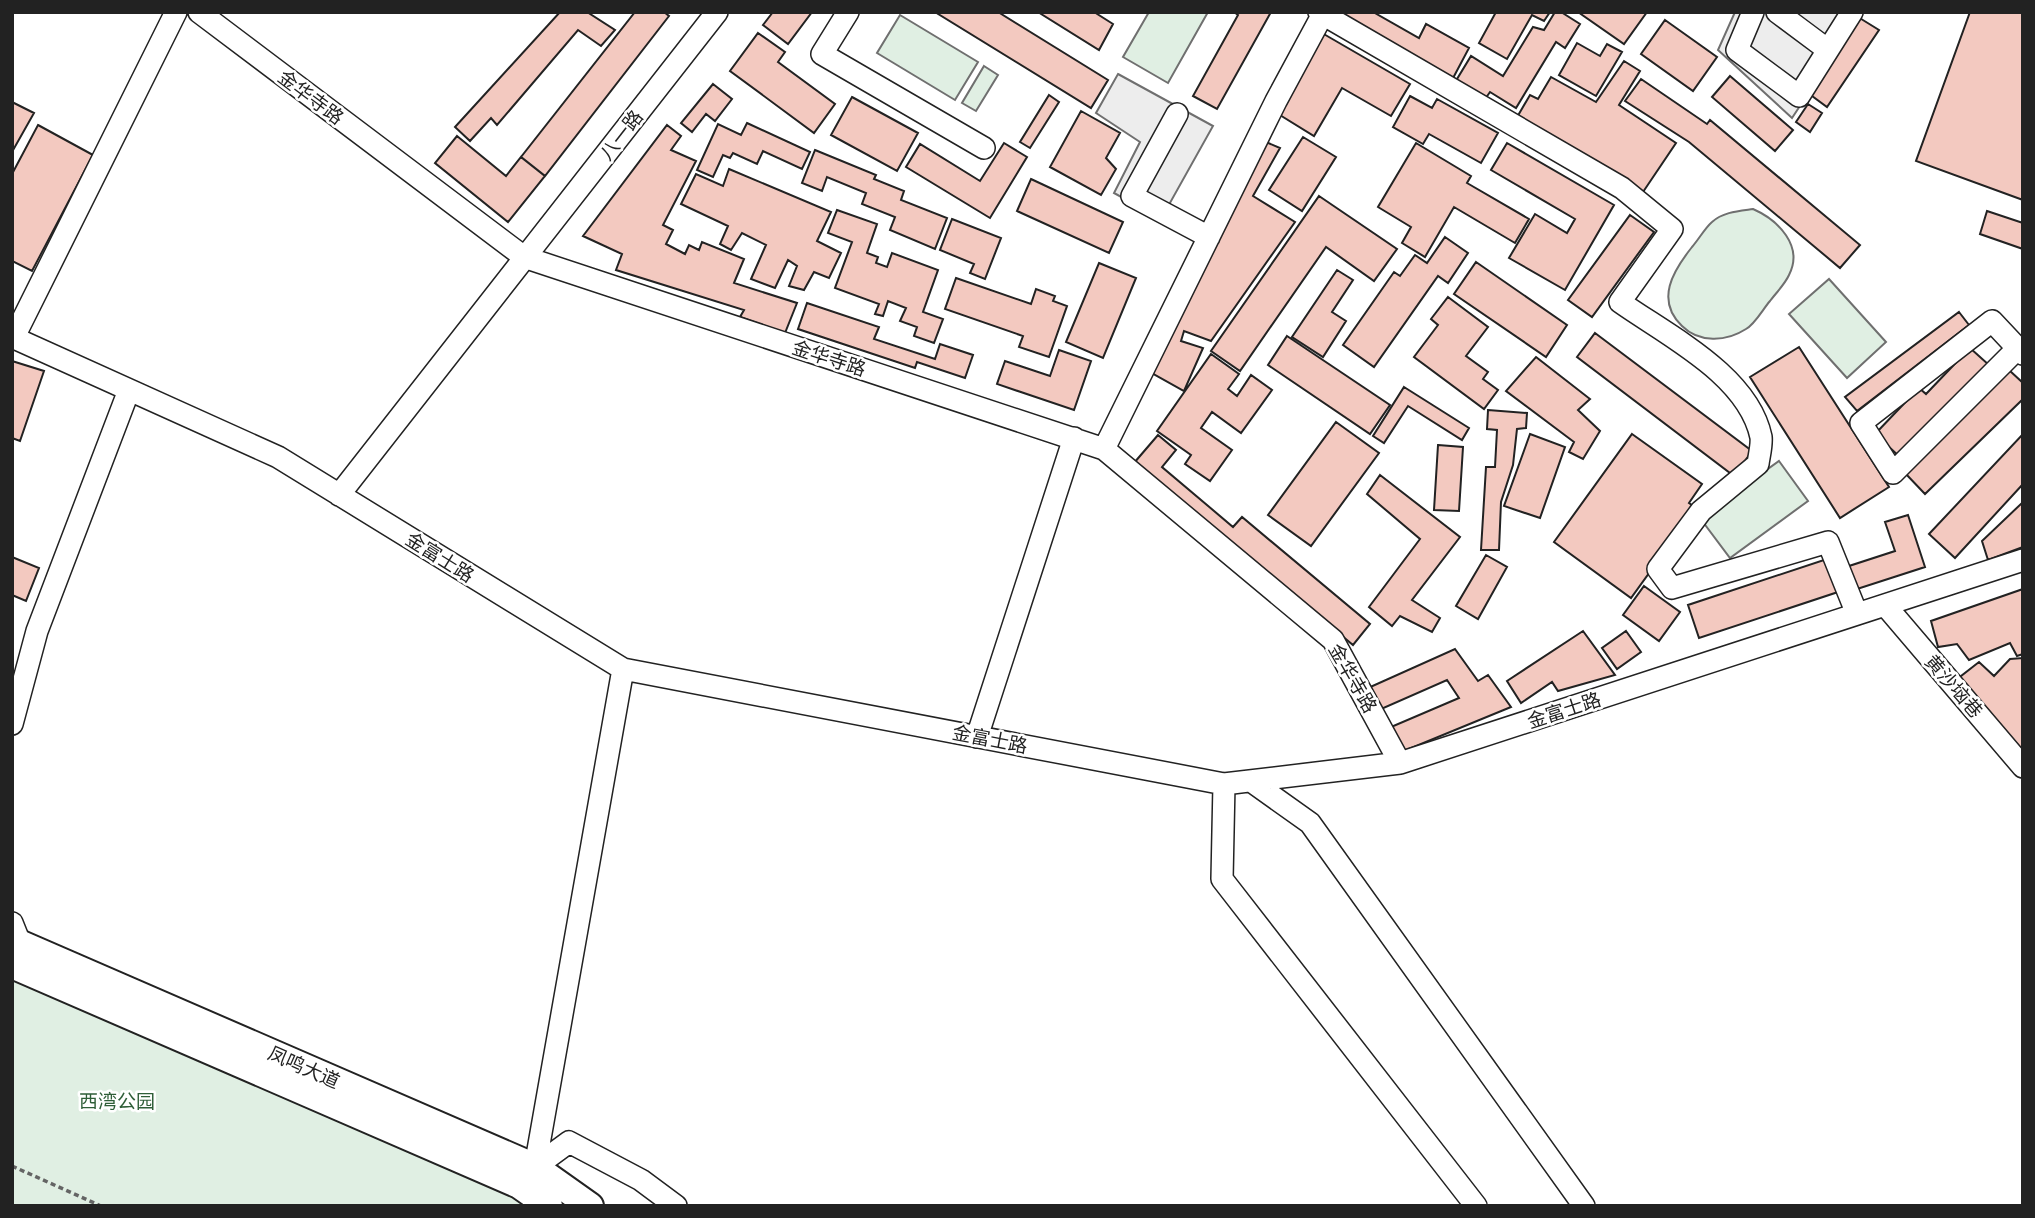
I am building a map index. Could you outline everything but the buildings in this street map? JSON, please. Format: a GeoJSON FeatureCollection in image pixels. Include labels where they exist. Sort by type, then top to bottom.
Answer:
{"type":"FeatureCollection","features":[{"type":"Feature","properties":{"kind":"main road","name":"凤鸣大道"},"geometry":{"type":"LineString","coordinates":[[14,943],[535,1167],[590,1206]]}},
{"type":"Feature","properties":{"kind":"main road","name":"凤鸣大道"},"geometry":{"type":"LineString","coordinates":[[14,943],[519,1185],[549,1206]]}},
{"type":"Feature","properties":{"kind":"street"},"geometry":{"type":"LineString","coordinates":[[13,337],[176,12]]}},
{"type":"Feature","properties":{"kind":"street","name":"金华寺路"},"geometry":{"type":"LineString","coordinates":[[199,12],[524,257],[1104,449],[1333,640],[1400,763]]}},
{"type":"Feature","properties":{"kind":"street","name":"八一路"},"geometry":{"type":"LineString","coordinates":[[339,495],[718,12]]}},
{"type":"Feature","properties":{"kind":"street"},"geometry":{"type":"LineString","coordinates":[[848,12],[822,54],[984,148]]}},
{"type":"Feature","properties":{"kind":"street"},"geometry":{"type":"LineString","coordinates":[[1753,12],[1737,50],[1799,96],[1852,12]]}},
{"type":"Feature","properties":{"kind":"street"},"geometry":{"type":"LineString","coordinates":[[1777,12],[1828,50]]}},
{"type":"Feature","properties":{"kind":"street"},"geometry":{"type":"LineString","coordinates":[[1104,449],[1322,13],[1622,188],[1672,229],[1619,302],[1730,380],[1749,408],[1761,439],[1758,464],[1701,511],[1658,569],[1672,588],[1828,542],[1857,614]]}},
{"type":"Feature","properties":{"kind":"street"},"geometry":{"type":"LineString","coordinates":[[1177,114],[1132,196],[1209,237]]}},
{"type":"Feature","properties":{"kind":"street"},"geometry":{"type":"LineString","coordinates":[[1992,321],[2020,351],[1893,473],[1861,423],[1992,321]]}},
{"type":"Feature","properties":{"kind":"street","name":"金富士路"},"geometry":{"type":"LineString","coordinates":[[13,337],[278,457],[623,669],[1224,784],[1400,763],[2023,560]]}},
{"type":"Feature","properties":{"kind":"street"},"geometry":{"type":"LineString","coordinates":[[12,724],[37,631],[130,390]]}},
{"type":"Feature","properties":{"kind":"street"},"geometry":{"type":"LineString","coordinates":[[977,737],[1074,439]]}},
{"type":"Feature","properties":{"kind":"street","name":"黄沙垴巷"},"geometry":{"type":"LineString","coordinates":[[1885,605],[2023,767]]}},
{"type":"Feature","properties":{"kind":"street"},"geometry":{"type":"LineString","coordinates":[[535,1167],[623,669]]}},
{"type":"Feature","properties":{"kind":"street"},"geometry":{"type":"LineString","coordinates":[[1251,781],[1310,823],[1584,1206]]}},
{"type":"Feature","properties":{"kind":"street"},"geometry":{"type":"LineString","coordinates":[[1224,784],[1222,879],[1476,1206]]}},
{"type":"Feature","properties":{"kind":"street"},"geometry":{"type":"LineString","coordinates":[[535,1167],[569,1142],[640,1180],[676,1206]]}},
{"type":"Feature","properties":{"kind":"path"},"geometry":{"type":"LineString","coordinates":[[12,1166],[101,1206]]}},
{"type":"Feature","properties":{"kind":"green space"},"geometry":{"type":"Polygon","coordinates":[[[1149,12],[1208,12],[1168,83],[1123,57],[1149,12]]]}},
{"type":"Feature","properties":{"kind":"green space"},"geometry":{"type":"Polygon","coordinates":[[[900,15],[978,62],[955,100],[877,53],[900,15]]]}},
{"type":"Feature","properties":{"kind":"green space"},"geometry":{"type":"Polygon","coordinates":[[[984,66],[998,75],[976,111],[962,103],[984,66]]]}},
{"type":"Feature","properties":{"kind":"green space"},"geometry":{"type":"Polygon","coordinates":[[[1753,209],[1779,227],[1791,244],[1793,264],[1789,275],[1756,320],[1746,329],[1713,339],[1689,332],[1674,316],[1670,306],[1668,296],[1673,276],[1712,222],[1726,214],[1753,209]]]}},
{"type":"Feature","properties":{"kind":"green space"},"geometry":{"type":"Polygon","coordinates":[[[1829,279],[1886,342],[1847,378],[1789,314],[1829,279]]]}},
{"type":"Feature","properties":{"kind":"green space"},"geometry":{"type":"Polygon","coordinates":[[[1779,461],[1808,501],[1730,558],[1700,518],[1779,461]]]}},
{"type":"Feature","properties":{"kind":"green space","name":"西湾公园"},"geometry":{"type":"Polygon","coordinates":[[[12,940],[590,1206],[12,1206],[12,940]]]}},
{"type":"Feature","properties":{"kind":"shaded area"},"geometry":{"type":"Polygon","coordinates":[[[1735,12],[1862,12],[1792,118],[1718,50],[1735,12]]]}},
{"type":"Feature","properties":{"kind":"shaded area"},"geometry":{"type":"Polygon","coordinates":[[[1118,74],[1213,126],[1161,219],[1114,193],[1140,142],[1096,113],[1118,74]]]}}]}
